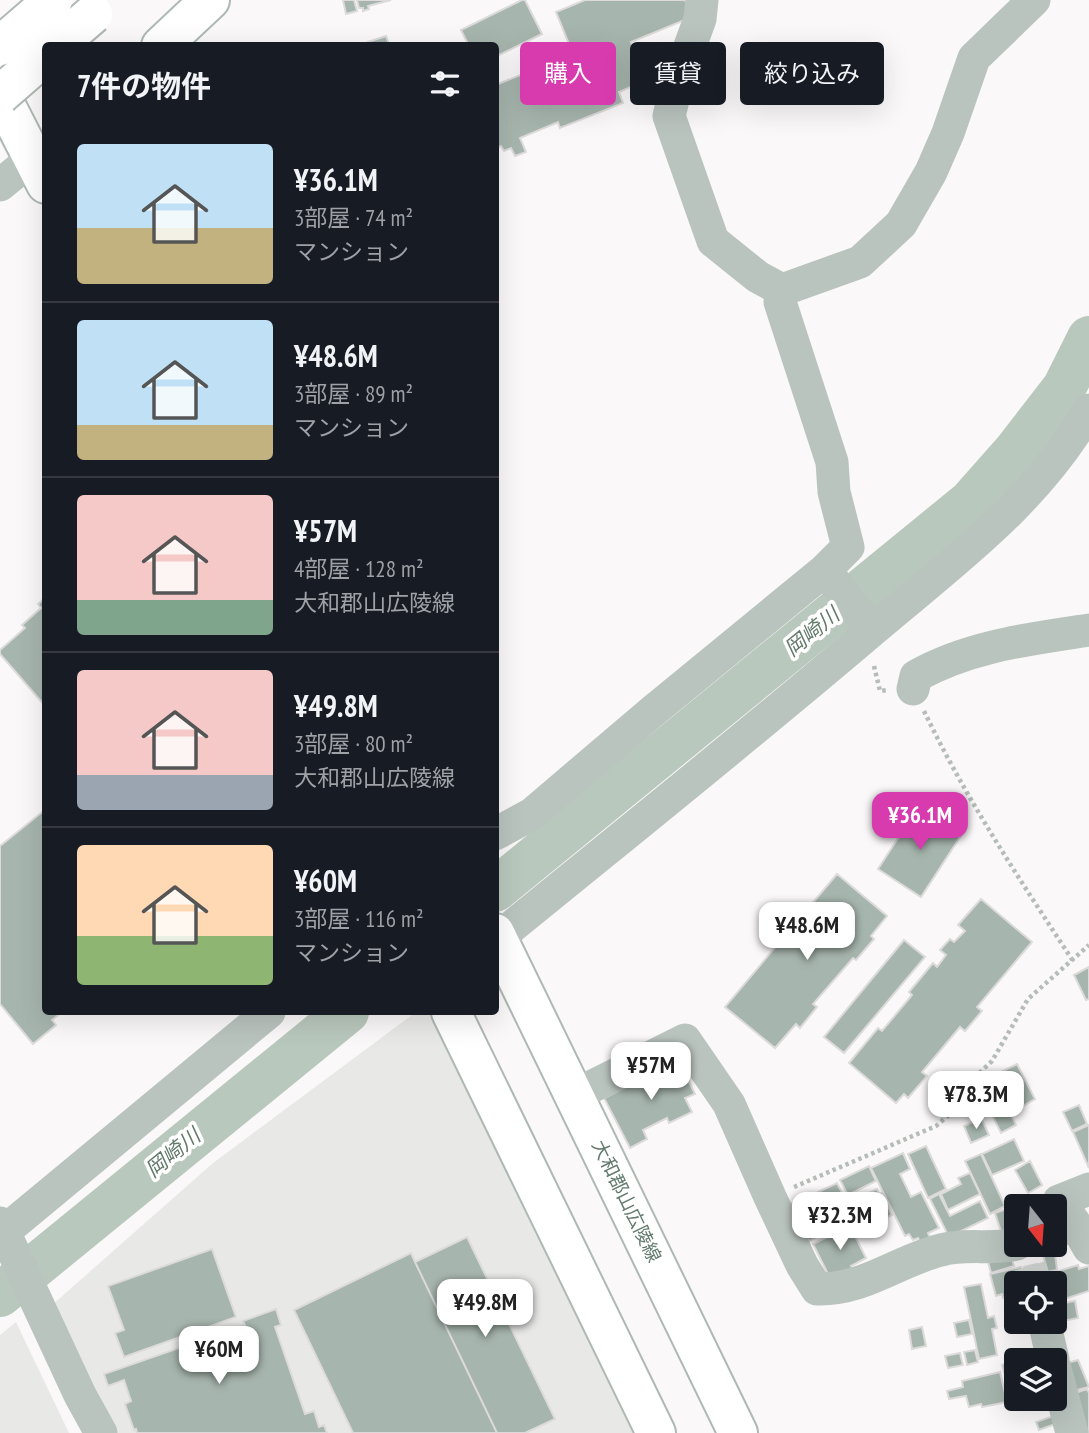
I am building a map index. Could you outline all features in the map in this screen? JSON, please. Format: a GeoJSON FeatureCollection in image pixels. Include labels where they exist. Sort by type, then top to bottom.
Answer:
{"type":"FeatureCollection","features":[{"type":"Feature","properties":{"kind":"main road"},"geometry":{"type":"LineString","coordinates":[[36,0],[56,42]]}},
{"type":"Feature","properties":{"kind":"main road"},"geometry":{"type":"LineString","coordinates":[[0,46],[53,0]]}},
{"type":"Feature","properties":{"kind":"main road"},"geometry":{"type":"LineString","coordinates":[[165,42],[210,0]]}},
{"type":"Feature","properties":{"kind":"main road"},"geometry":{"type":"LineString","coordinates":[[62,42],[93,14]]}},
{"type":"Feature","properties":{"kind":"main road"},"geometry":{"type":"LineString","coordinates":[[41,164],[0,94],[42,58]]}},
{"type":"Feature","properties":{"kind":"main road","name":"大和郡山広陵線"},"geometry":{"type":"LineString","coordinates":[[499,941],[738,1433]]}},
{"type":"Feature","properties":{"kind":"main road"},"geometry":{"type":"LineString","coordinates":[[452,1015],[656,1433]]}},
{"type":"Feature","properties":{"kind":"street"},"geometry":{"type":"LineString","coordinates":[[702,0],[700,19],[678,79],[669,116],[713,241],[758,277],[782,290],[860,262],[901,224],[931,172],[948,133],[974,58],[1034,0]]}},
{"type":"Feature","properties":{"kind":"street"},"geometry":{"type":"LineString","coordinates":[[0,186],[41,164]]}},
{"type":"Feature","properties":{"kind":"street"},"geometry":{"type":"LineString","coordinates":[[499,832],[532,814],[825,570],[848,547],[834,492],[832,462],[780,302],[782,290]]}},
{"type":"Feature","properties":{"kind":"street"},"geometry":{"type":"LineString","coordinates":[[499,933],[856,646],[999,524],[1072,440],[1089,410]]}},
{"type":"Feature","properties":{"kind":"street"},"geometry":{"type":"LineString","coordinates":[[825,570],[872,631]]}},
{"type":"Feature","properties":{"kind":"street"},"geometry":{"type":"LineString","coordinates":[[913,689],[916,676],[939,663],[979,649],[1089,630]]}},
{"type":"Feature","properties":{"kind":"street"},"geometry":{"type":"LineString","coordinates":[[101,1433],[3,1233],[265,1015]]}},
{"type":"Feature","properties":{"kind":"street"},"geometry":{"type":"LineString","coordinates":[[575,1095],[685,1040],[729,1104],[802,1265],[817,1289],[855,1285],[939,1250],[958,1247],[1004,1248]]}},
{"type":"Feature","properties":{"kind":"street"},"geometry":{"type":"LineString","coordinates":[[1073,1234],[1059,1201],[1089,1189]]}},
{"type":"Feature","properties":{"kind":"street"},"geometry":{"type":"LineString","coordinates":[[1066,1411],[1072,1433]]}},
{"type":"Feature","properties":{"kind":"path"},"geometry":{"type":"LineString","coordinates":[[872,631],[874,675],[880,691],[913,689],[941,746],[1003,854],[1073,961]]}},
{"type":"Feature","properties":{"kind":"path"},"geometry":{"type":"LineString","coordinates":[[770,1197],[936,1126],[955,1110],[974,1078],[992,1061],[1028,999],[1089,944]]}},
{"type":"Feature","properties":{"kind":"shaded area"},"geometry":{"type":"Polygon","coordinates":[[[412,1015],[430,1015],[634,1433],[113,1433],[52,1305],[213,1163],[412,1015]]]}},
{"type":"Feature","properties":{"kind":"shaded area"},"geometry":{"type":"Polygon","coordinates":[[[16,1322],[69,1433],[0,1433],[0,1335],[16,1322]]]}},
{"type":"Feature","properties":{"kind":"building"},"geometry":{"type":"Polygon","coordinates":[[[343,0],[354,0],[357,11],[346,14],[343,0]]]}},
{"type":"Feature","properties":{"kind":"building"},"geometry":{"type":"Polygon","coordinates":[[[357,0],[391,0],[368,6],[369,9],[363,11],[357,0]]]}},
{"type":"Feature","properties":{"kind":"building"},"geometry":{"type":"Polygon","coordinates":[[[522,0],[525,0],[542,34],[520,42],[520,45],[499,55],[499,42],[467,42],[461,30],[522,0]]]}},
{"type":"Feature","properties":{"kind":"building"},"geometry":{"type":"Polygon","coordinates":[[[585,0],[685,0],[692,17],[630,42],[630,87],[619,92],[623,103],[560,128],[558,122],[520,138],[526,152],[515,156],[511,148],[504,151],[499,147],[499,84],[520,75],[520,105],[616,105],[616,42],[568,42],[556,12],[585,0]]]}},
{"type":"Feature","properties":{"kind":"building"},"geometry":{"type":"Polygon","coordinates":[[[386,36],[388,42],[368,42],[386,36]]]}},
{"type":"Feature","properties":{"kind":"building"},"geometry":{"type":"Polygon","coordinates":[[[42,600],[42,702],[0,654],[0,650],[25,628],[22,625],[41,608],[38,604],[42,600]]]}},
{"type":"Feature","properties":{"kind":"building"},"geometry":{"type":"Polygon","coordinates":[[[919,806],[962,834],[921,897],[878,869],[919,806]]]}},
{"type":"Feature","properties":{"kind":"building"},"geometry":{"type":"Polygon","coordinates":[[[42,812],[42,1015],[58,1015],[52,1020],[56,1025],[33,1044],[0,1004],[0,846],[42,812]]]}},
{"type":"Feature","properties":{"kind":"building"},"geometry":{"type":"Polygon","coordinates":[[[837,874],[887,916],[871,936],[874,939],[856,960],[853,958],[813,1004],[817,1007],[800,1028],[796,1024],[775,1048],[725,1007],[837,874]]]}},
{"type":"Feature","properties":{"kind":"building"},"geometry":{"type":"Polygon","coordinates":[[[981,899],[1032,942],[977,1007],[982,1011],[965,1031],[960,1027],[922,1072],[927,1076],[908,1098],[904,1094],[896,1103],[849,1063],[878,1028],[882,1031],[912,995],[909,992],[933,963],[937,967],[946,955],[940,950],[950,939],[954,942],[965,931],[958,925],[981,899]]]}},
{"type":"Feature","properties":{"kind":"building"},"geometry":{"type":"Polygon","coordinates":[[[904,940],[925,957],[844,1053],[824,1037],[904,940]]]}},
{"type":"Feature","properties":{"kind":"building"},"geometry":{"type":"Polygon","coordinates":[[[1089,967],[1089,999],[1086,1000],[1074,975],[1089,967]]]}},
{"type":"Feature","properties":{"kind":"building"},"geometry":{"type":"Polygon","coordinates":[[[678,1060],[695,1094],[685,1098],[692,1112],[669,1123],[667,1118],[643,1130],[647,1139],[630,1148],[604,1098],[678,1060]]]}},
{"type":"Feature","properties":{"kind":"building"},"geometry":{"type":"Polygon","coordinates":[[[1017,1064],[1035,1099],[1016,1110],[997,1074],[1017,1064]]]}},
{"type":"Feature","properties":{"kind":"building"},"geometry":{"type":"Polygon","coordinates":[[[998,1088],[1016,1125],[1001,1133],[982,1095],[998,1088]]]}},
{"type":"Feature","properties":{"kind":"building"},"geometry":{"type":"Polygon","coordinates":[[[1079,1105],[1087,1124],[1072,1131],[1063,1112],[1079,1105]]]}},
{"type":"Feature","properties":{"kind":"building"},"geometry":{"type":"Polygon","coordinates":[[[981,1118],[989,1135],[971,1143],[964,1126],[981,1118]]]}},
{"type":"Feature","properties":{"kind":"building"},"geometry":{"type":"Polygon","coordinates":[[[1089,1125],[1089,1168],[1073,1132],[1089,1125]]]}},
{"type":"Feature","properties":{"kind":"building"},"geometry":{"type":"Polygon","coordinates":[[[1014,1139],[1024,1161],[992,1175],[982,1154],[1014,1139]]]}},
{"type":"Feature","properties":{"kind":"building"},"geometry":{"type":"Polygon","coordinates":[[[926,1146],[946,1189],[928,1198],[908,1154],[926,1146]]]}},
{"type":"Feature","properties":{"kind":"building"},"geometry":{"type":"Polygon","coordinates":[[[903,1153],[910,1169],[900,1174],[911,1197],[921,1192],[939,1228],[928,1233],[930,1238],[921,1243],[918,1238],[913,1240],[909,1234],[905,1236],[871,1168],[903,1153]]]}},
{"type":"Feature","properties":{"kind":"building"},"geometry":{"type":"Polygon","coordinates":[[[981,1154],[1004,1207],[990,1214],[965,1161],[981,1154]]]}},
{"type":"Feature","properties":{"kind":"building"},"geometry":{"type":"Polygon","coordinates":[[[1030,1161],[1042,1185],[1028,1193],[1015,1170],[1030,1161]]]}},
{"type":"Feature","properties":{"kind":"building"},"geometry":{"type":"Polygon","coordinates":[[[869,1166],[876,1181],[848,1195],[840,1180],[869,1166]]]}},
{"type":"Feature","properties":{"kind":"building"},"geometry":{"type":"Polygon","coordinates":[[[970,1173],[980,1194],[948,1210],[941,1194],[961,1184],[958,1178],[970,1173]]]}},
{"type":"Feature","properties":{"kind":"building"},"geometry":{"type":"Polygon","coordinates":[[[837,1183],[850,1209],[831,1218],[818,1192],[837,1183]]]}},
{"type":"Feature","properties":{"kind":"building"},"geometry":{"type":"Polygon","coordinates":[[[877,1189],[879,1194],[882,1193],[892,1215],[866,1228],[855,1205],[860,1203],[858,1198],[877,1189]]]}},
{"type":"Feature","properties":{"kind":"building"},"geometry":{"type":"Polygon","coordinates":[[[811,1193],[820,1210],[810,1216],[820,1235],[809,1241],[789,1205],[811,1193]]]}},
{"type":"Feature","properties":{"kind":"building"},"geometry":{"type":"Polygon","coordinates":[[[939,1194],[950,1216],[980,1201],[988,1218],[949,1237],[930,1199],[939,1194]]]}},
{"type":"Feature","properties":{"kind":"building"},"geometry":{"type":"Polygon","coordinates":[[[1004,1210],[1004,1233],[1002,1234],[995,1213],[1004,1210]]]}},
{"type":"Feature","properties":{"kind":"building"},"geometry":{"type":"Polygon","coordinates":[[[850,1226],[866,1258],[851,1266],[853,1270],[830,1278],[813,1244],[850,1226]]]}},
{"type":"Feature","properties":{"kind":"building"},"geometry":{"type":"Polygon","coordinates":[[[467,1237],[555,1419],[525,1433],[497,1433],[415,1262],[467,1237]]]}},
{"type":"Feature","properties":{"kind":"building"},"geometry":{"type":"Polygon","coordinates":[[[212,1249],[236,1317],[124,1357],[115,1333],[124,1330],[108,1286],[212,1249]]]}},
{"type":"Feature","properties":{"kind":"building"},"geometry":{"type":"Polygon","coordinates":[[[411,1253],[497,1433],[353,1433],[294,1310],[411,1253]]]}},
{"type":"Feature","properties":{"kind":"building"},"geometry":{"type":"Polygon","coordinates":[[[1004,1254],[1004,1257],[1011,1257],[1014,1266],[991,1273],[987,1258],[1004,1254]]]}},
{"type":"Feature","properties":{"kind":"building"},"geometry":{"type":"Polygon","coordinates":[[[1044,1257],[1055,1257],[1057,1270],[1047,1271],[1044,1257]]]}},
{"type":"Feature","properties":{"kind":"building"},"geometry":{"type":"Polygon","coordinates":[[[1037,1264],[1039,1271],[1025,1271],[1024,1267],[1037,1264]]]}},
{"type":"Feature","properties":{"kind":"building"},"geometry":{"type":"Polygon","coordinates":[[[1078,1265],[1079,1269],[1089,1266],[1089,1291],[1067,1298],[1067,1271],[1059,1271],[1078,1265]]]}},
{"type":"Feature","properties":{"kind":"building"},"geometry":{"type":"Polygon","coordinates":[[[1021,1267],[1022,1271],[1004,1271],[1003,1298],[1002,1294],[996,1296],[990,1274],[1021,1267]]]}},
{"type":"Feature","properties":{"kind":"building"},"geometry":{"type":"Polygon","coordinates":[[[981,1284],[988,1318],[994,1316],[997,1328],[992,1329],[997,1355],[979,1359],[964,1287],[981,1284]]]}},
{"type":"Feature","properties":{"kind":"building"},"geometry":{"type":"Polygon","coordinates":[[[1075,1301],[1078,1318],[1067,1320],[1067,1303],[1075,1301]]]}},
{"type":"Feature","properties":{"kind":"building"},"geometry":{"type":"Polygon","coordinates":[[[276,1309],[281,1325],[275,1327],[305,1414],[314,1411],[319,1427],[324,1425],[327,1433],[137,1433],[136,1429],[134,1430],[125,1404],[131,1401],[124,1380],[108,1386],[104,1374],[245,1325],[243,1321],[276,1309]]]}},
{"type":"Feature","properties":{"kind":"building"},"geometry":{"type":"Polygon","coordinates":[[[969,1320],[972,1334],[957,1337],[954,1323],[969,1320]]]}},
{"type":"Feature","properties":{"kind":"building"},"geometry":{"type":"Polygon","coordinates":[[[922,1327],[926,1346],[912,1349],[909,1330],[922,1327]]]}},
{"type":"Feature","properties":{"kind":"building"},"geometry":{"type":"Polygon","coordinates":[[[975,1350],[978,1362],[967,1365],[964,1352],[975,1350]]]}},
{"type":"Feature","properties":{"kind":"building"},"geometry":{"type":"Polygon","coordinates":[[[960,1353],[963,1365],[948,1368],[945,1356],[960,1353]]]}},
{"type":"Feature","properties":{"kind":"building"},"geometry":{"type":"Polygon","coordinates":[[[1078,1360],[1089,1387],[1073,1391],[1067,1363],[1078,1360]]]}},
{"type":"Feature","properties":{"kind":"building"},"geometry":{"type":"Polygon","coordinates":[[[1000,1372],[1004,1403],[969,1407],[966,1396],[949,1399],[947,1391],[963,1387],[962,1381],[1000,1372]]]}},
{"type":"Feature","properties":{"kind":"building"},"geometry":{"type":"Polygon","coordinates":[[[1087,1389],[1089,1432],[1085,1433],[1072,1394],[1087,1389]]]}},
{"type":"Feature","properties":{"kind":"building"},"geometry":{"type":"Polygon","coordinates":[[[1053,1416],[1055,1424],[1039,1430],[1036,1422],[1053,1416]]]}},
{"type":"Feature","properties":{"kind":"waterway","name":"岡崎川"},"geometry":{"type":"LineString","coordinates":[[499,887],[970,502],[1016,450],[1064,388],[1089,338]]}},
{"type":"Feature","properties":{"kind":"waterway","name":"岡崎川"},"geometry":{"type":"LineString","coordinates":[[0,1295],[343,1015]]}},
{"type":"Feature","properties":{"kind":"tunnel"},"geometry":{"type":"LineString","coordinates":[[1030,1266],[1031,1271]]}}]}
